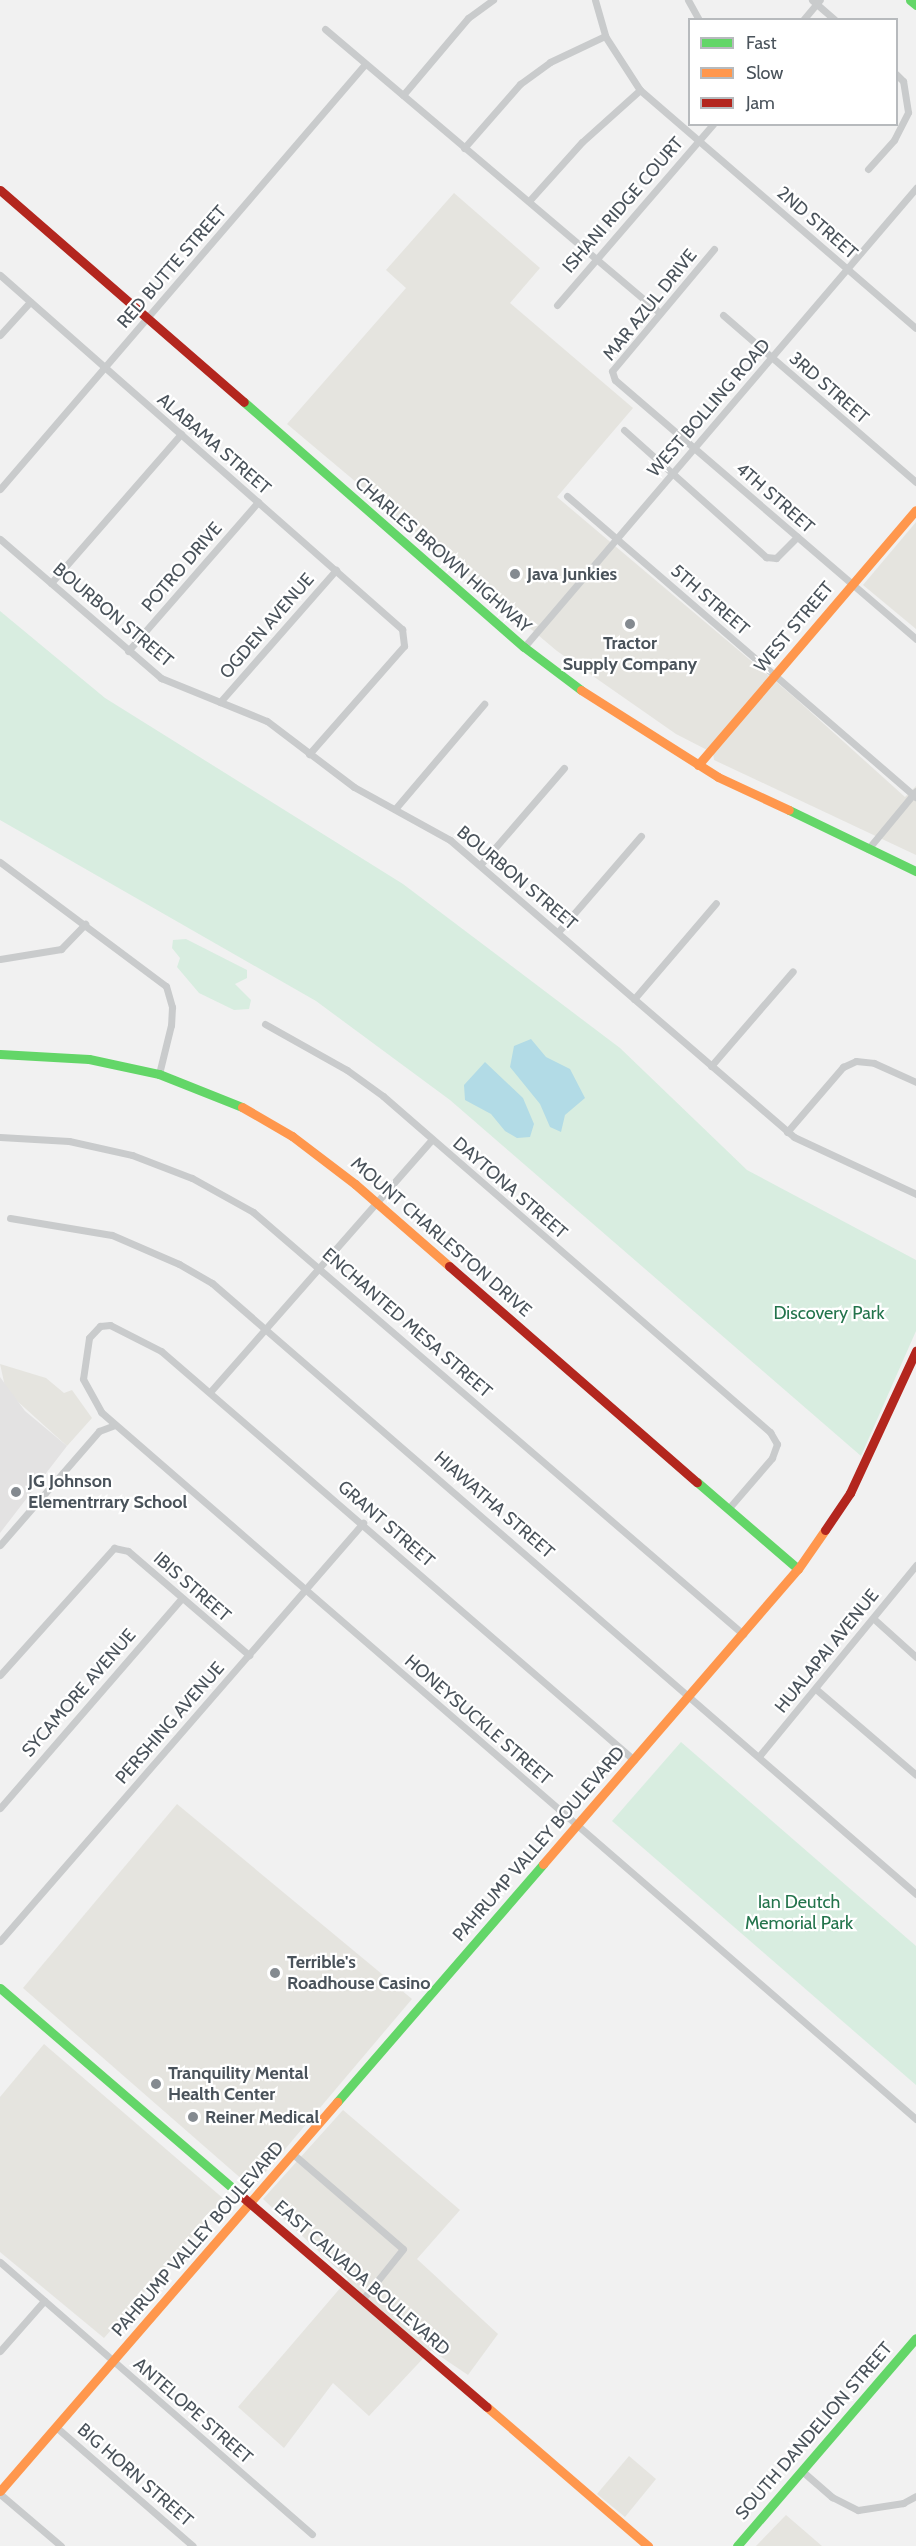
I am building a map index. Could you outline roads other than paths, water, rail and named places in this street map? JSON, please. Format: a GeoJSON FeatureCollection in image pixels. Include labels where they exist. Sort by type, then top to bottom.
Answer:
{"type":"FeatureCollection","features":[{"type":"Feature","properties":{"kind":"main road"},"geometry":{"type":"LineString","coordinates":[[910,0],[916,5]]}},
{"type":"Feature","properties":{"kind":"main road","name":"CHARLES BROWN HIGHWAY"},"geometry":{"type":"LineString","coordinates":[[0,190],[524,647],[603,706],[698,765],[916,871]]}},
{"type":"Feature","properties":{"kind":"main road","name":"WEST STREET"},"geometry":{"type":"LineString","coordinates":[[698,765],[916,510]]}},
{"type":"Feature","properties":{"kind":"main road","name":"MOUNT CHARLESTON DRIVE"},"geometry":{"type":"LineString","coordinates":[[0,1054],[89,1059],[159,1074],[238,1105],[279,1128],[376,1203],[798,1569]]}},
{"type":"Feature","properties":{"kind":"main road","name":"PAHRUMP VALLEY BOULEVARD"},"geometry":{"type":"LineString","coordinates":[[0,2492],[798,1569],[850,1493],[914,1363],[916,1351]]}},
{"type":"Feature","properties":{"kind":"main road","name":"EAST CALVADA BOULEVARD"},"geometry":{"type":"LineString","coordinates":[[0,1988],[648,2546]]}},
{"type":"Feature","properties":{"kind":"main road","name":"SOUTH DANDELION STREET"},"geometry":{"type":"LineString","coordinates":[[737,2546],[916,2338]]}},
{"type":"Feature","properties":{"kind":"street"},"geometry":{"type":"LineString","coordinates":[[403,95],[468,18],[493,0]]}},
{"type":"Feature","properties":{"kind":"street","name":"2ND STREET"},"geometry":{"type":"LineString","coordinates":[[595,0],[605,36],[640,90],[916,328]]}},
{"type":"Feature","properties":{"kind":"street"},"geometry":{"type":"LineString","coordinates":[[688,0],[698,18]]}},
{"type":"Feature","properties":{"kind":"street"},"geometry":{"type":"LineString","coordinates":[[804,18],[816,1],[833,18]]}},
{"type":"Feature","properties":{"kind":"street"},"geometry":{"type":"LineString","coordinates":[[325,29],[660,314]]}},
{"type":"Feature","properties":{"kind":"street"},"geometry":{"type":"LineString","coordinates":[[464,148],[520,84],[550,62],[605,36]]}},
{"type":"Feature","properties":{"kind":"street","name":"RED BUTTE STREET"},"geometry":{"type":"LineString","coordinates":[[0,489],[365,64]]}},
{"type":"Feature","properties":{"kind":"street"},"geometry":{"type":"LineString","coordinates":[[868,169],[894,140],[908,112],[903,81],[898,75]]}},
{"type":"Feature","properties":{"kind":"street"},"geometry":{"type":"LineString","coordinates":[[529,201],[582,142],[640,90]]}},
{"type":"Feature","properties":{"kind":"street","name":"ISHANI RIDGE COURT"},"geometry":{"type":"LineString","coordinates":[[557,305],[711,126]]}},
{"type":"Feature","properties":{"kind":"street","name":"WEST BOLLING ROAD"},"geometry":{"type":"LineString","coordinates":[[524,647],[916,188]]}},
{"type":"Feature","properties":{"kind":"street","name":"MAR AZUL DRIVE"},"geometry":{"type":"LineString","coordinates":[[615,380],[612,371],[714,249]]}},
{"type":"Feature","properties":{"kind":"street","name":"ALABAMA STREET"},"geometry":{"type":"LineString","coordinates":[[0,275],[336,570],[405,636],[404,646],[309,754]]}},
{"type":"Feature","properties":{"kind":"street"},"geometry":{"type":"LineString","coordinates":[[0,335],[30,302]]}},
{"type":"Feature","properties":{"kind":"street","name":"3RD STREET"},"geometry":{"type":"LineString","coordinates":[[723,315],[916,482]]}},
{"type":"Feature","properties":{"kind":"street","name":"4TH STREET"},"geometry":{"type":"LineString","coordinates":[[615,380],[916,639]]}},
{"type":"Feature","properties":{"kind":"street"},"geometry":{"type":"LineString","coordinates":[[624,430],[766,557],[776,558],[797,537]]}},
{"type":"Feature","properties":{"kind":"street"},"geometry":{"type":"LineString","coordinates":[[51,583],[180,434]]}},
{"type":"Feature","properties":{"kind":"street","name":"5TH STREET"},"geometry":{"type":"LineString","coordinates":[[567,496],[915,794]]}},
{"type":"Feature","properties":{"kind":"street","name":"POTRO DRIVE"},"geometry":{"type":"LineString","coordinates":[[128,651],[258,502]]}},
{"type":"Feature","properties":{"kind":"street","name":"BOURBON STREET"},"geometry":{"type":"LineString","coordinates":[[0,539],[161,678],[267,722],[309,754],[395,809],[450,840],[481,864],[787,1132],[916,1194]]}},
{"type":"Feature","properties":{"kind":"street","name":"OGDEN AVENUE"},"geometry":{"type":"LineString","coordinates":[[220,702],[336,570]]}},
{"type":"Feature","properties":{"kind":"street"},"geometry":{"type":"LineString","coordinates":[[395,809],[484,704]]}},
{"type":"Feature","properties":{"kind":"street"},"geometry":{"type":"LineString","coordinates":[[481,864],[564,768]]}},
{"type":"Feature","properties":{"kind":"street"},"geometry":{"type":"LineString","coordinates":[[868,849],[915,794]]}},
{"type":"Feature","properties":{"kind":"street"},"geometry":{"type":"LineString","coordinates":[[558,933],[641,836]]}},
{"type":"Feature","properties":{"kind":"street"},"geometry":{"type":"LineString","coordinates":[[0,862],[155,975],[168,991],[171,1025],[159,1074]]}},
{"type":"Feature","properties":{"kind":"street"},"geometry":{"type":"LineString","coordinates":[[634,999],[716,903]]}},
{"type":"Feature","properties":{"kind":"street"},"geometry":{"type":"LineString","coordinates":[[0,959],[61,950],[86,924]]}},
{"type":"Feature","properties":{"kind":"street"},"geometry":{"type":"LineString","coordinates":[[711,1066],[793,971]]}},
{"type":"Feature","properties":{"kind":"street","name":"DAYTONA STREET"},"geometry":{"type":"LineString","coordinates":[[265,1024],[359,1078],[770,1432],[777,1444],[772,1458],[729,1509]]}},
{"type":"Feature","properties":{"kind":"street"},"geometry":{"type":"LineString","coordinates":[[787,1132],[843,1067],[856,1060],[874,1063],[916,1082]]}},
{"type":"Feature","properties":{"kind":"street","name":"ENCHANTED MESA STREET"},"geometry":{"type":"LineString","coordinates":[[0,1137],[69,1141],[162,1165],[253,1212],[743,1634]]}},
{"type":"Feature","properties":{"kind":"street"},"geometry":{"type":"LineString","coordinates":[[210,1392],[431,1140]]}},
{"type":"Feature","properties":{"kind":"street","name":"HIAWATHA STREET"},"geometry":{"type":"LineString","coordinates":[[10,1218],[96,1231],[146,1248],[212,1284],[691,1694],[916,1894]]}},
{"type":"Feature","properties":{"kind":"street","name":"GRANT STREET"},"geometry":{"type":"LineString","coordinates":[[110,1325],[140,1336],[210,1392],[634,1760]]}},
{"type":"Feature","properties":{"kind":"street","name":"HONEYSUCKLE STREET"},"geometry":{"type":"LineString","coordinates":[[110,1325],[100,1326],[89,1338],[83,1372],[93,1402],[115,1425],[916,2119]]}},
{"type":"Feature","properties":{"kind":"street"},"geometry":{"type":"LineString","coordinates":[[0,1545],[99,1431],[115,1425]]}},
{"type":"Feature","properties":{"kind":"street","name":"PERSHING AVENUE"},"geometry":{"type":"LineString","coordinates":[[0,1941],[363,1523]]}},
{"type":"Feature","properties":{"kind":"street","name":"IBIS STREET"},"geometry":{"type":"LineString","coordinates":[[0,1675],[114,1548],[128,1551],[181,1599],[249,1655]]}},
{"type":"Feature","properties":{"kind":"street","name":"HUALAPAI AVENUE"},"geometry":{"type":"LineString","coordinates":[[760,1755],[817,1690],[916,1565]]}},
{"type":"Feature","properties":{"kind":"street","name":"SYCAMORE AVENUE"},"geometry":{"type":"LineString","coordinates":[[0,1808],[181,1599]]}},
{"type":"Feature","properties":{"kind":"street"},"geometry":{"type":"LineString","coordinates":[[873,1619],[916,1657]]}},
{"type":"Feature","properties":{"kind":"street"},"geometry":{"type":"LineString","coordinates":[[817,1690],[916,1775]]}},
{"type":"Feature","properties":{"kind":"street"},"geometry":{"type":"LineString","coordinates":[[293,2154],[403,2249],[362,2300]]}},
{"type":"Feature","properties":{"kind":"street","name":"ANTELOPE STREET"},"geometry":{"type":"LineString","coordinates":[[0,2262],[312,2534]]}},
{"type":"Feature","properties":{"kind":"street"},"geometry":{"type":"LineString","coordinates":[[0,2351],[44,2301]]}},
{"type":"Feature","properties":{"kind":"street","name":"BIG HORN STREET"},"geometry":{"type":"LineString","coordinates":[[56,2427],[194,2546]]}},
{"type":"Feature","properties":{"kind":"street"},"geometry":{"type":"LineString","coordinates":[[802,2471],[832,2497],[858,2511],[903,2503],[916,2496]]}},
{"type":"Feature","properties":{"kind":"street"},"geometry":{"type":"LineString","coordinates":[[0,2492],[61,2546]]}},
{"type":"Feature","properties":{"kind":"water"},"geometry":{"type":"Polygon","coordinates":[[[531,1039],[546,1057],[570,1069],[585,1098],[565,1115],[561,1132],[550,1127],[540,1104],[510,1067],[514,1046],[531,1039]]]}},
{"type":"Feature","properties":{"kind":"water"},"geometry":{"type":"Polygon","coordinates":[[[485,1062],[523,1098],[534,1124],[530,1137],[517,1138],[505,1131],[491,1114],[465,1100],[464,1085],[485,1062]]]}},
{"type":"Feature","properties":{"kind":"place","name":"Java Junkies"},"geometry":{"type":"Point","coordinates":[515,574]}},
{"type":"Feature","properties":{"kind":"place","name":"Tractor Supply Company"},"geometry":{"type":"Point","coordinates":[630,624]}},
{"type":"Feature","properties":{"kind":"place","name":"JG Johnson Elementrrary School"},"geometry":{"type":"Point","coordinates":[16,1492]}},
{"type":"Feature","properties":{"kind":"place","name":"Terrible's Roadhouse Casino"},"geometry":{"type":"Point","coordinates":[275,1973]}},
{"type":"Feature","properties":{"kind":"place","name":"Tranquility Mental Health Center"},"geometry":{"type":"Point","coordinates":[156,2084]}},
{"type":"Feature","properties":{"kind":"place","name":"Reiner Medical"},"geometry":{"type":"Point","coordinates":[193,2117]}},
{"type":"Feature","properties":{"kind":"park label","name":"Discovery Park"},"geometry":{"type":"Point","coordinates":[829,1313]}},
{"type":"Feature","properties":{"kind":"park label","name":"Ian Deutch Memorial Park"},"geometry":{"type":"Point","coordinates":[799,1913]}}]}
